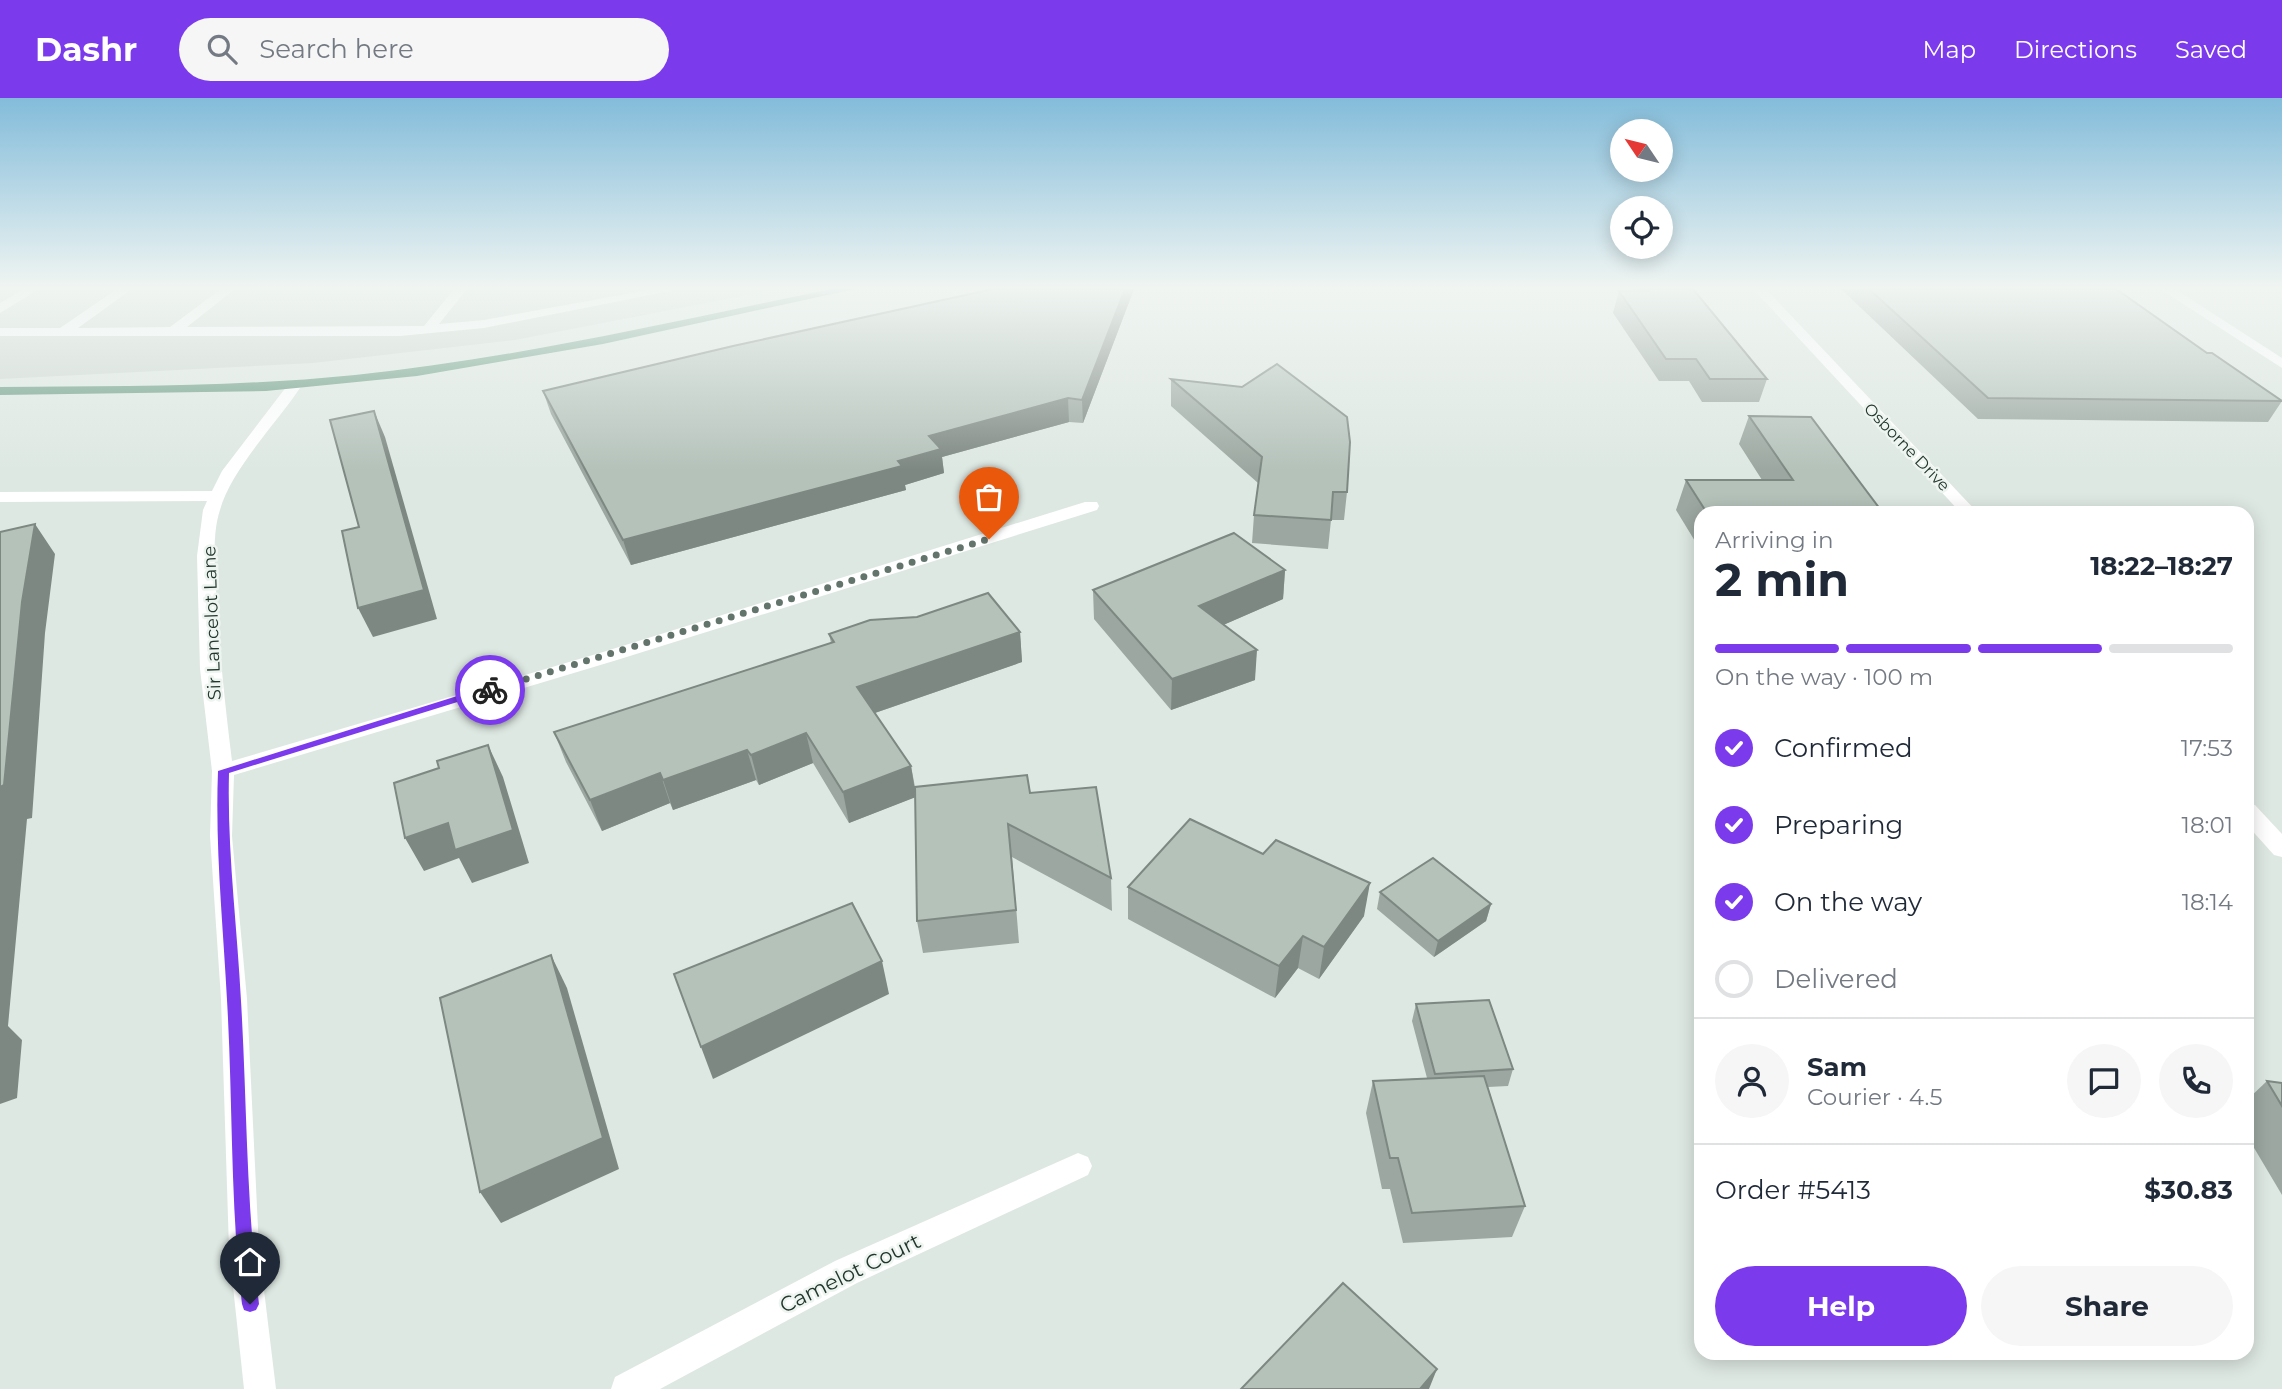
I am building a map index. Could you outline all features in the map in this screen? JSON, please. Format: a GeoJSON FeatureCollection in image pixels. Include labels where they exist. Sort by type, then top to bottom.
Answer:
{"type":"FeatureCollection","features":[{"type":"Feature","properties":{"kind":"main road"},"geometry":{"type":"LineString","coordinates":[[0,391],[295,385],[555,349]]}},
{"type":"Feature","properties":{"kind":"street","name":"Osborne Drive"},"geometry":{"type":"LineString","coordinates":[[1816,349],[1963,506]]}},
{"type":"Feature","properties":{"kind":"street"},"geometry":{"type":"LineString","coordinates":[[2259,349],[2282,364]]}},
{"type":"Feature","properties":{"kind":"street","name":"Sir Lancelot Lane"},"geometry":{"type":"LineString","coordinates":[[260,1389],[244,1249],[234,999],[221,836],[223,771],[210,669],[206,556],[211,510],[228,474],[274,417],[295,385]]}},
{"type":"Feature","properties":{"kind":"street"},"geometry":{"type":"LineString","coordinates":[[0,497],[218,496]]}},
{"type":"Feature","properties":{"kind":"street"},"geometry":{"type":"LineString","coordinates":[[223,771],[610,656],[1091,506]]}},
{"type":"Feature","properties":{"kind":"street"},"geometry":{"type":"LineString","coordinates":[[2254,819],[2282,849]]}},
{"type":"Feature","properties":{"kind":"street","name":"Camelot Court"},"geometry":{"type":"LineString","coordinates":[[627,1389],[846,1272],[1078,1166]]}},
{"type":"Feature","properties":{"kind":"shaded area"},"geometry":{"type":"Polygon","coordinates":[[[0,349],[434,349],[313,363],[0,379],[0,349]]]}},
{"type":"Feature","properties":{"kind":"building"},"geometry":{"type":"Polygon","coordinates":[[[719,349],[1102,349],[1082,400],[1068,398],[929,436],[941,449],[898,461],[902,466],[623,540],[543,391],[719,349]]]}},
{"type":"Feature","properties":{"kind":"building"},"geometry":{"type":"Polygon","coordinates":[[[1659,349],[1743,349],[1767,379],[1710,379],[1696,359],[1666,359],[1659,349]]]}},
{"type":"Feature","properties":{"kind":"building"},"geometry":{"type":"Polygon","coordinates":[[[1935,349],[2202,349],[2212,353],[2282,401],[1988,398],[1935,349]]]}},
{"type":"Feature","properties":{"kind":"building"},"geometry":{"type":"Polygon","coordinates":[[[1277,364],[1347,417],[1350,442],[1347,492],[1333,492],[1331,520],[1254,515],[1262,457],[1171,379],[1242,387],[1277,364]]]}},
{"type":"Feature","properties":{"kind":"building"},"geometry":{"type":"Polygon","coordinates":[[[374,411],[424,590],[358,608],[342,531],[359,527],[330,420],[374,411]]]}},
{"type":"Feature","properties":{"kind":"building"},"geometry":{"type":"Polygon","coordinates":[[[1749,416],[1811,417],[1878,506],[1703,506],[1686,480],[1793,480],[1749,416]]]}},
{"type":"Feature","properties":{"kind":"building"},"geometry":{"type":"Polygon","coordinates":[[[35,524],[22,602],[4,785],[0,787],[0,532],[35,524]]]}},
{"type":"Feature","properties":{"kind":"building"},"geometry":{"type":"Polygon","coordinates":[[[1234,533],[1285,570],[1199,606],[1257,650],[1172,679],[1093,590],[1234,533]]]}},
{"type":"Feature","properties":{"kind":"building"},"geometry":{"type":"Polygon","coordinates":[[[988,593],[1020,632],[857,687],[911,766],[843,792],[806,733],[751,755],[747,750],[663,780],[660,773],[590,800],[554,732],[834,642],[829,634],[870,620],[917,617],[988,593]]]}},
{"type":"Feature","properties":{"kind":"building"},"geometry":{"type":"Polygon","coordinates":[[[488,745],[513,830],[455,850],[448,823],[405,838],[394,783],[439,768],[437,761],[488,745]]]}},
{"type":"Feature","properties":{"kind":"building"},"geometry":{"type":"Polygon","coordinates":[[[1027,775],[1030,793],[1096,787],[1111,878],[1008,824],[1016,910],[917,921],[915,787],[1027,775]]]}},
{"type":"Feature","properties":{"kind":"building"},"geometry":{"type":"Polygon","coordinates":[[[1190,819],[1263,854],[1276,840],[1370,883],[1324,947],[1303,936],[1279,966],[1128,887],[1190,819]]]}},
{"type":"Feature","properties":{"kind":"building"},"geometry":{"type":"Polygon","coordinates":[[[1433,858],[1491,904],[1438,941],[1380,892],[1433,858]]]}},
{"type":"Feature","properties":{"kind":"building"},"geometry":{"type":"Polygon","coordinates":[[[852,903],[882,961],[701,1047],[674,974],[852,903]]]}},
{"type":"Feature","properties":{"kind":"building"},"geometry":{"type":"Polygon","coordinates":[[[551,955],[603,1138],[480,1192],[440,998],[551,955]]]}},
{"type":"Feature","properties":{"kind":"building"},"geometry":{"type":"Polygon","coordinates":[[[1489,1000],[1513,1069],[1435,1074],[1416,1004],[1489,1000]]]}},
{"type":"Feature","properties":{"kind":"building"},"geometry":{"type":"Polygon","coordinates":[[[1484,1076],[1525,1206],[1412,1213],[1398,1158],[1390,1158],[1373,1081],[1484,1076]]]}},
{"type":"Feature","properties":{"kind":"building"},"geometry":{"type":"Polygon","coordinates":[[[2267,1081],[2282,1083],[2282,1106],[2267,1081]]]}},
{"type":"Feature","properties":{"kind":"building"},"geometry":{"type":"Polygon","coordinates":[[[1343,1283],[1437,1369],[1420,1389],[1241,1389],[1343,1283]]]}},
{"type":"Feature","properties":{"kind":"way so far"},"geometry":{"type":"LineString","coordinates":[[490,690],[610,656],[869,573],[989,539]]}},
{"type":"Feature","properties":{"kind":"route"},"geometry":{"type":"LineString","coordinates":[[250,1304],[244,1249],[234,999],[221,836],[223,771],[490,690]]}}]}
